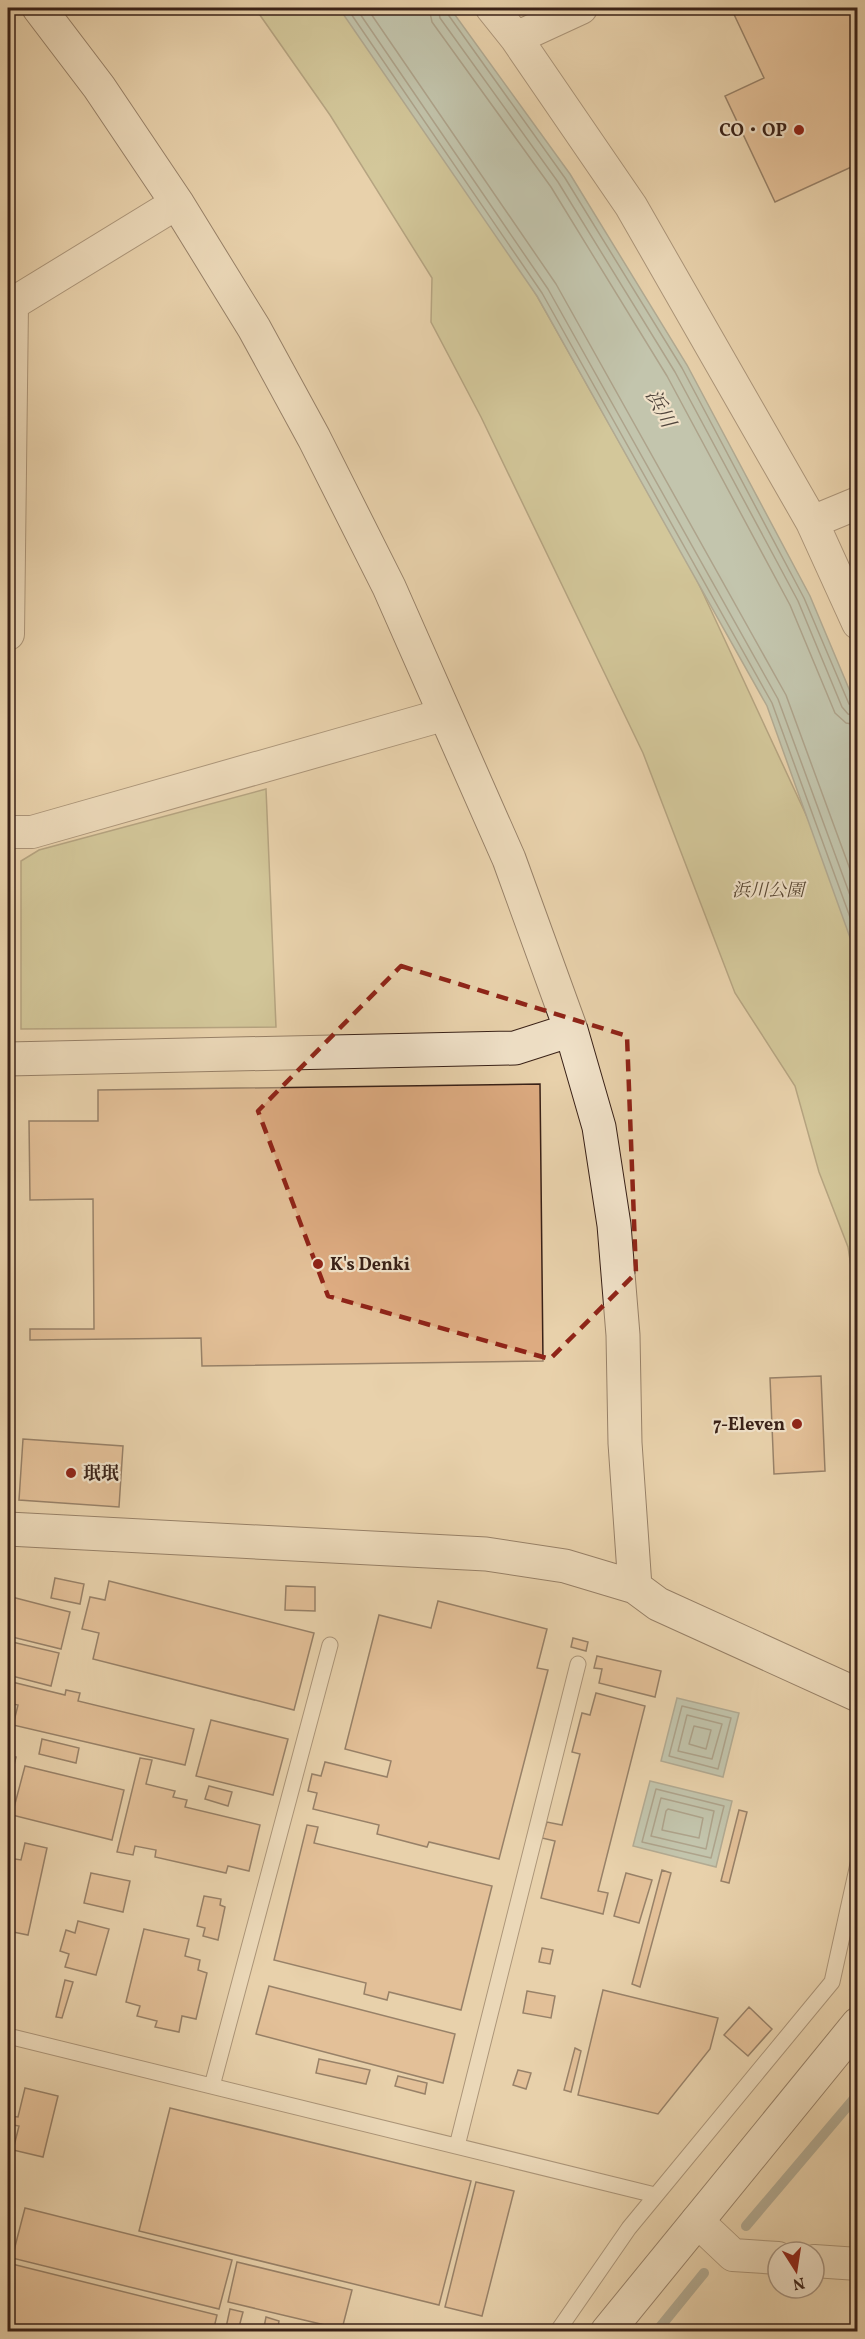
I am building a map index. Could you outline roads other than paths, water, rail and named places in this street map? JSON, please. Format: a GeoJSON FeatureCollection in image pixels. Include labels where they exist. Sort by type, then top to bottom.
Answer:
{"type":"FeatureCollection","features":[{"type":"Feature","properties":{"kind":"street"},"geometry":{"type":"LineString","coordinates":[[39,8],[99,87],[177,203],[254,328],[314,438],[389,587],[443,715],[509,859],[571,1030],[599,1127],[614,1225],[635,1587]]}},
{"type":"Feature","properties":{"kind":"street"},"geometry":{"type":"LineString","coordinates":[[492,8],[516,38],[631,206],[812,522],[858,623]]}},
{"type":"Feature","properties":{"kind":"street"},"geometry":{"type":"LineString","coordinates":[[516,38],[581,8]]}},
{"type":"Feature","properties":{"kind":"street"},"geometry":{"type":"LineString","coordinates":[[8,634],[10,305],[177,203]]}},
{"type":"Feature","properties":{"kind":"street"},"geometry":{"type":"LineString","coordinates":[[812,522],[858,503]]}},
{"type":"Feature","properties":{"kind":"street"},"geometry":{"type":"LineString","coordinates":[[8,832],[32,832],[443,715]]}},
{"type":"Feature","properties":{"kind":"street"},"geometry":{"type":"LineString","coordinates":[[8,1059],[515,1048],[571,1030]]}},
{"type":"Feature","properties":{"kind":"street"},"geometry":{"type":"LineString","coordinates":[[8,1529],[486,1554],[565,1566],[635,1587],[658,1604],[858,1695]]}},
{"type":"Feature","properties":{"kind":"street"},"geometry":{"type":"LineString","coordinates":[[607,2331],[858,2024]]}},
{"type":"Feature","properties":{"kind":"street"},"geometry":{"type":"LineString","coordinates":[[697,2221],[734,2255],[766,2257]]}},
{"type":"Feature","properties":{"kind":"street"},"geometry":{"type":"LineString","coordinates":[[826,2262],[858,2264]]}},
{"type":"Feature","properties":{"kind":"lane"},"geometry":{"type":"LineString","coordinates":[[213,2086],[330,1646]]}},
{"type":"Feature","properties":{"kind":"lane"},"geometry":{"type":"LineString","coordinates":[[457,2146],[578,1664]]}},
{"type":"Feature","properties":{"kind":"lane"},"geometry":{"type":"LineString","coordinates":[[557,2331],[629,2228],[831,1982],[858,1864]]}},
{"type":"Feature","properties":{"kind":"lane"},"geometry":{"type":"LineString","coordinates":[[8,2036],[655,2195]]}},
{"type":"Feature","properties":{"kind":"water","name":"浜川"},"geometry":{"type":"Polygon","coordinates":[[[339,8],[450,8],[570,174],[687,365],[810,596],[857,708],[857,957],[767,706],[537,296],[339,8]]]}},
{"type":"Feature","properties":{"kind":"water"},"geometry":{"type":"Polygon","coordinates":[[[677,1698],[739,1713],[723,1777],[661,1761],[677,1698]]]}},
{"type":"Feature","properties":{"kind":"water"},"geometry":{"type":"Polygon","coordinates":[[[650,1781],[732,1801],[716,1867],[633,1846],[650,1781]]]}},
{"type":"Feature","properties":{"kind":"waterway"},"geometry":{"type":"LineString","coordinates":[[746,2226],[858,2094]]}},
{"type":"Feature","properties":{"kind":"waterway"},"geometry":{"type":"LineString","coordinates":[[656,2332],[704,2273]]}},
{"type":"Feature","properties":{"kind":"place","name":"CO・OP"},"geometry":{"type":"Point","coordinates":[799,130]}},
{"type":"Feature","properties":{"kind":"place","name":"K's Denki"},"geometry":{"type":"Point","coordinates":[318,1264]}},
{"type":"Feature","properties":{"kind":"place","name":"7-Eleven"},"geometry":{"type":"Point","coordinates":[797,1424]}},
{"type":"Feature","properties":{"kind":"place","name":"珉珉"},"geometry":{"type":"Point","coordinates":[71,1473]}},
{"type":"Feature","properties":{"kind":"park label","name":"浜川公園"},"geometry":{"type":"Point","coordinates":[768,890]}}]}
